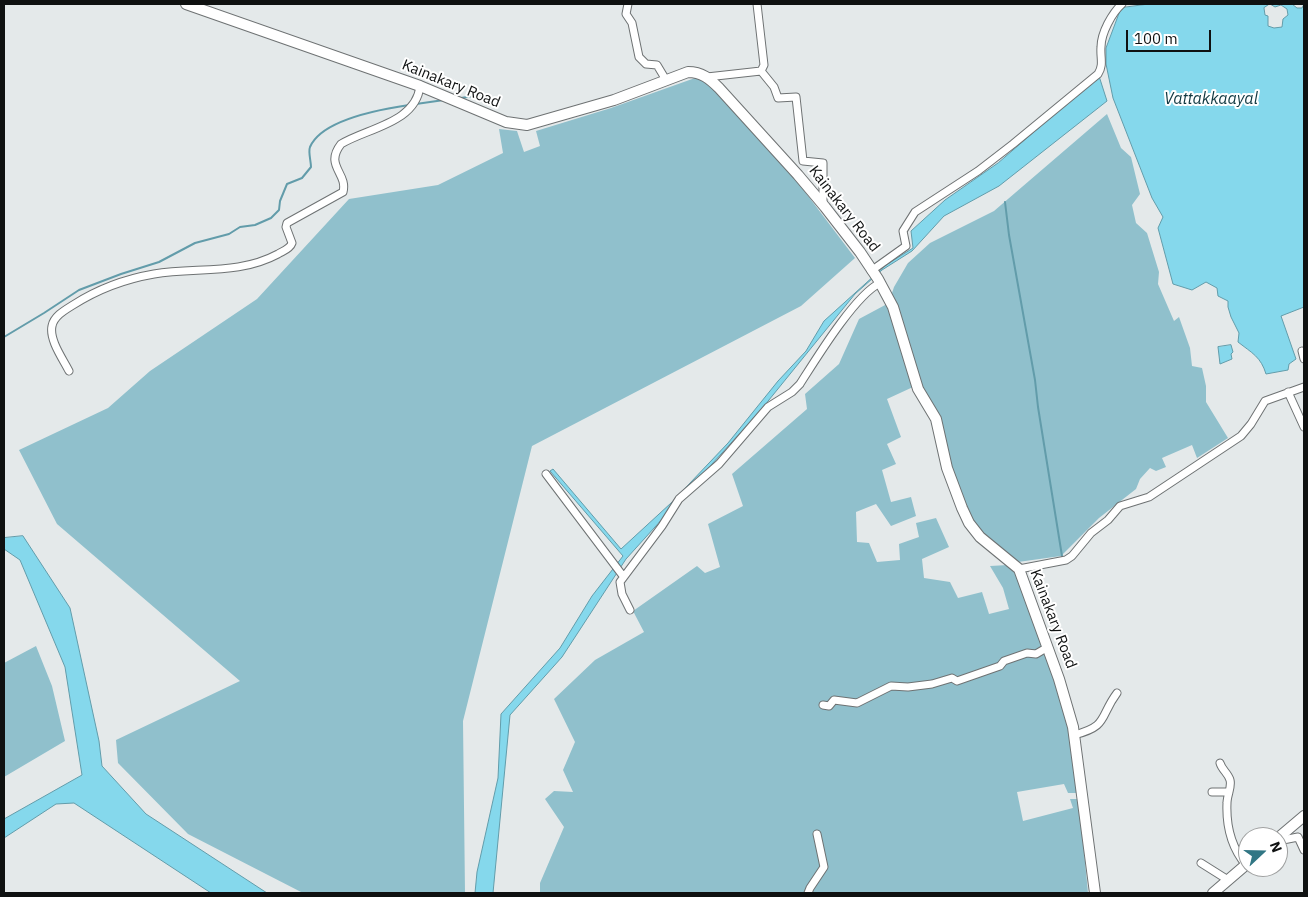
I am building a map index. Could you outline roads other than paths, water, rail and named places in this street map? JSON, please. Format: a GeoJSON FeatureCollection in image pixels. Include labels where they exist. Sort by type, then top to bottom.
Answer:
{"type":"FeatureCollection","features":[{"type":"Feature","properties":{"kind":"main road","name":"Kainakary Road"},"geometry":{"type":"LineString","coordinates":[[186,4],[421,87],[506,122],[526,125],[614,100],[688,72],[694,72],[707,77],[762,134],[823,204],[860,252],[893,307],[918,389],[936,419],[947,468],[969,523],[980,537],[1018,569],[1067,703],[1074,735],[1094,893]]}},
{"type":"Feature","properties":{"kind":"main road"},"geometry":{"type":"LineString","coordinates":[[1288,830],[1304,816]]}},
{"type":"Feature","properties":{"kind":"main road"},"geometry":{"type":"LineString","coordinates":[[1213,893],[1238,872]]}},
{"type":"Feature","properties":{"kind":"street"},"geometry":{"type":"LineString","coordinates":[[628,4],[626,14],[632,24],[639,58],[646,64],[657,65],[666,80]]}},
{"type":"Feature","properties":{"kind":"street"},"geometry":{"type":"LineString","coordinates":[[757,4],[764,65],[761,71]]}},
{"type":"Feature","properties":{"kind":"street"},"geometry":{"type":"LineString","coordinates":[[630,610],[620,588],[620,582],[662,526],[679,499],[719,464],[768,407],[792,392],[800,384],[844,319],[870,289],[875,276],[906,246],[903,231],[915,212],[985,166],[1098,74],[1102,68],[1102,39],[1108,24],[1118,7],[1122,4]]}},
{"type":"Feature","properties":{"kind":"street"},"geometry":{"type":"LineString","coordinates":[[707,77],[761,71]]}},
{"type":"Feature","properties":{"kind":"street"},"geometry":{"type":"LineString","coordinates":[[761,71],[774,86],[778,98],[796,97],[803,160],[823,163],[823,204]]}},
{"type":"Feature","properties":{"kind":"street"},"geometry":{"type":"LineString","coordinates":[[69,372],[52,333],[52,323],[61,312],[92,293],[126,281],[156,274],[236,269],[268,260],[282,252],[292,244],[286,226],[288,222],[343,192],[344,186],[334,157],[341,144],[401,116],[417,98],[421,87]]}},
{"type":"Feature","properties":{"kind":"street"},"geometry":{"type":"LineString","coordinates":[[1018,569],[1066,560],[1120,506],[1149,497],[1241,436],[1265,401],[1304,387]]}},
{"type":"Feature","properties":{"kind":"street"},"geometry":{"type":"LineString","coordinates":[[1292,390],[1304,427]]}},
{"type":"Feature","properties":{"kind":"street"},"geometry":{"type":"LineString","coordinates":[[546,474],[624,576]]}},
{"type":"Feature","properties":{"kind":"street"},"geometry":{"type":"LineString","coordinates":[[823,705],[829,706],[834,700],[857,703],[891,686],[932,684],[952,678],[957,680],[999,666],[1004,661],[1027,653],[1034,654],[1048,647]]}},
{"type":"Feature","properties":{"kind":"street"},"geometry":{"type":"LineString","coordinates":[[1074,735],[1095,728],[1103,719],[1117,693]]}},
{"type":"Feature","properties":{"kind":"street"},"geometry":{"type":"LineString","coordinates":[[1220,764],[1229,778],[1230,786],[1227,804],[1230,835],[1238,855]]}},
{"type":"Feature","properties":{"kind":"street"},"geometry":{"type":"LineString","coordinates":[[1212,792],[1229,792]]}},
{"type":"Feature","properties":{"kind":"street"},"geometry":{"type":"LineString","coordinates":[[808,893],[824,867],[817,834]]}},
{"type":"Feature","properties":{"kind":"street"},"geometry":{"type":"LineString","coordinates":[[1288,838],[1298,837],[1304,850]]}},
{"type":"Feature","properties":{"kind":"street"},"geometry":{"type":"LineString","coordinates":[[1201,863],[1228,880]]}},
{"type":"Feature","properties":{"kind":"water","name":"Vattakkaayal"},"geometry":{"type":"Polygon","coordinates":[[[1149,4],[1270,4],[1292,4],[1297,8],[1302,8],[1304,4],[1304,307],[1281,316],[1296,359],[1289,364],[1288,370],[1266,374],[1259,359],[1238,342],[1239,333],[1231,317],[1228,301],[1218,296],[1217,288],[1206,282],[1192,290],[1173,284],[1158,228],[1163,217],[1152,198],[1113,98],[1106,64],[1106,48],[1121,8],[1149,4]],[[1270,4],[1264,8],[1265,15],[1268,16],[1268,26],[1274,28],[1282,27],[1283,19],[1288,15],[1287,9],[1281,5],[1275,7],[1270,4]]]}},
{"type":"Feature","properties":{"kind":"water"},"geometry":{"type":"Polygon","coordinates":[[[1099,76],[1107,101],[999,186],[944,216],[912,251],[882,270],[855,294],[760,411],[626,559],[562,657],[510,715],[493,893],[475,893],[477,872],[498,778],[501,714],[560,648],[592,596],[623,556],[550,471],[553,469],[621,549],[671,503],[728,443],[778,381],[806,351],[824,321],[886,265],[913,248],[911,231],[945,200],[998,163],[1099,76]]]}},
{"type":"Feature","properties":{"kind":"water"},"geometry":{"type":"Polygon","coordinates":[[[1231,345],[1232,359],[1220,364],[1218,347],[1231,345]]]}},
{"type":"Feature","properties":{"kind":"water"},"geometry":{"type":"Polygon","coordinates":[[[23,536],[70,608],[99,741],[102,766],[146,814],[267,893],[211,893],[74,803],[56,804],[4,838],[4,819],[82,775],[65,667],[20,560],[4,549],[4,538],[23,536]]]}},
{"type":"Feature","properties":{"kind":"waterway"},"geometry":{"type":"LineString","coordinates":[[461,98],[480,95]]}},
{"type":"Feature","properties":{"kind":"waterway"},"geometry":{"type":"LineString","coordinates":[[416,104],[444,100]]}},
{"type":"Feature","properties":{"kind":"waterway"},"geometry":{"type":"LineString","coordinates":[[4,337],[79,290],[159,262],[195,243],[229,234],[240,227],[255,225],[271,218],[279,210],[280,201],[287,184],[302,178],[311,167],[309,149],[317,137],[339,122],[384,109],[409,105]]}},
{"type":"Feature","properties":{"kind":"waterway"},"geometry":{"type":"LineString","coordinates":[[1005,202],[1062,556]]}}]}
